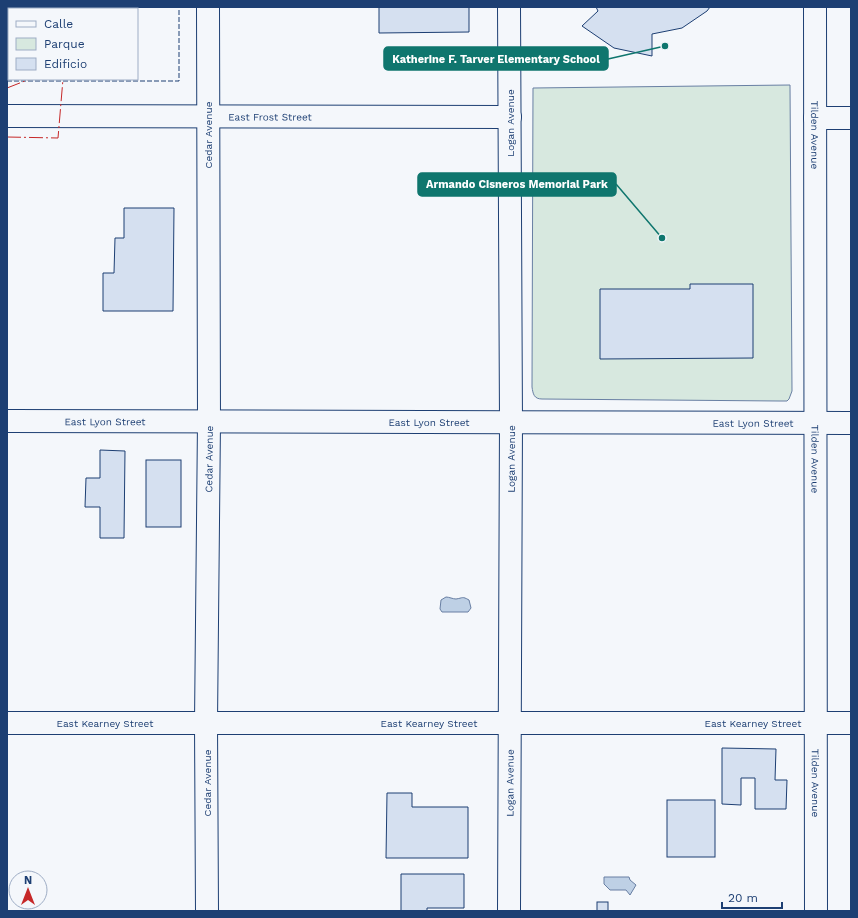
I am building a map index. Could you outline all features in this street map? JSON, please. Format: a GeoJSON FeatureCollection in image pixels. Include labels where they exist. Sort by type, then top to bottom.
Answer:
{"type":"FeatureCollection","features":[{"type":"Feature","properties":{"kind":"street","name":"Cedar Avenue"},"geometry":{"type":"LineString","coordinates":[[208,7],[207,116],[209,422],[206,723],[208,911]]}},
{"type":"Feature","properties":{"kind":"street","name":"Logan Avenue"},"geometry":{"type":"LineString","coordinates":[[509,7],[509,911]]}},
{"type":"Feature","properties":{"kind":"street","name":"Tilden Avenue"},"geometry":{"type":"LineString","coordinates":[[815,7],[816,911]]}},
{"type":"Feature","properties":{"kind":"street","name":"East Frost Street"},"geometry":{"type":"LineString","coordinates":[[7,116],[510,117]]}},
{"type":"Feature","properties":{"kind":"street"},"geometry":{"type":"LineString","coordinates":[[815,118],[851,118]]}},
{"type":"Feature","properties":{"kind":"street","name":"East Lyon Street"},"geometry":{"type":"LineString","coordinates":[[7,421],[851,422]]}},
{"type":"Feature","properties":{"kind":"street","name":"East Kearney Street"},"geometry":{"type":"LineString","coordinates":[[7,723],[851,723]]}},
{"type":"Feature","properties":{"kind":"green space"},"geometry":{"type":"Polygon","coordinates":[[[790,85],[792,391],[789,399],[787,401],[779,401],[539,399],[536,397],[533,394],[532,387],[533,88],[790,85]]]}},
{"type":"Feature","properties":{"kind":"water"},"geometry":{"type":"Polygon","coordinates":[[[446,597],[467,599],[469,600],[471,608],[468,612],[442,612],[440,609],[441,600],[446,597]]]}},
{"type":"Feature","properties":{"kind":"water"},"geometry":{"type":"Polygon","coordinates":[[[604,877],[629,877],[630,880],[636,885],[630,895],[626,890],[610,890],[604,884],[604,877]]]}},
{"type":"Feature","properties":{"kind":"building"},"geometry":{"type":"Polygon","coordinates":[[[379,7],[469,7],[469,32],[379,33],[379,7]]]}},
{"type":"Feature","properties":{"kind":"building"},"geometry":{"type":"Polygon","coordinates":[[[596,7],[710,7],[707,11],[682,28],[652,34],[652,56],[614,48],[582,26],[598,11],[596,7]]]}},
{"type":"Feature","properties":{"kind":"building"},"geometry":{"type":"Polygon","coordinates":[[[124,208],[174,208],[173,311],[103,311],[103,273],[114,273],[115,238],[124,238],[124,208]]]}},
{"type":"Feature","properties":{"kind":"building"},"geometry":{"type":"Polygon","coordinates":[[[690,284],[753,284],[753,358],[600,359],[600,289],[690,289],[690,284]]]}},
{"type":"Feature","properties":{"kind":"building"},"geometry":{"type":"Polygon","coordinates":[[[100,450],[125,451],[124,538],[100,538],[100,507],[85,507],[86,478],[100,478],[100,450]]]}},
{"type":"Feature","properties":{"kind":"building"},"geometry":{"type":"Polygon","coordinates":[[[146,460],[181,460],[181,527],[146,527],[146,460]]]}},
{"type":"Feature","properties":{"kind":"building"},"geometry":{"type":"Polygon","coordinates":[[[722,748],[776,749],[775,780],[787,780],[786,809],[755,809],[755,778],[741,778],[741,805],[722,804],[722,748]]]}},
{"type":"Feature","properties":{"kind":"building"},"geometry":{"type":"Polygon","coordinates":[[[387,793],[412,793],[412,807],[468,807],[468,858],[386,858],[387,793]]]}},
{"type":"Feature","properties":{"kind":"building"},"geometry":{"type":"Polygon","coordinates":[[[667,800],[715,800],[715,857],[667,857],[667,800]]]}},
{"type":"Feature","properties":{"kind":"building"},"geometry":{"type":"Polygon","coordinates":[[[401,874],[464,874],[464,908],[427,908],[427,911],[401,911],[401,874]]]}},
{"type":"Feature","properties":{"kind":"building"},"geometry":{"type":"Polygon","coordinates":[[[597,902],[608,902],[608,911],[597,911],[597,902]]]}},
{"type":"Feature","properties":{"kind":"fence"},"geometry":{"type":"LineString","coordinates":[[7,81],[179,81],[179,7]]}},
{"type":"Feature","properties":{"kind":"power"},"geometry":{"type":"LineString","coordinates":[[7,88],[27,80]]}},
{"type":"Feature","properties":{"kind":"power"},"geometry":{"type":"LineString","coordinates":[[7,137],[58,138],[63,80]]}},
{"type":"Feature","properties":{"kind":"place","name":"Katherine F. Tarver Elementary School"},"geometry":{"type":"Point","coordinates":[665,46]}},
{"type":"Feature","properties":{"kind":"place","name":"Armando Cisneros Memorial Park"},"geometry":{"type":"Point","coordinates":[662,238]}}]}
